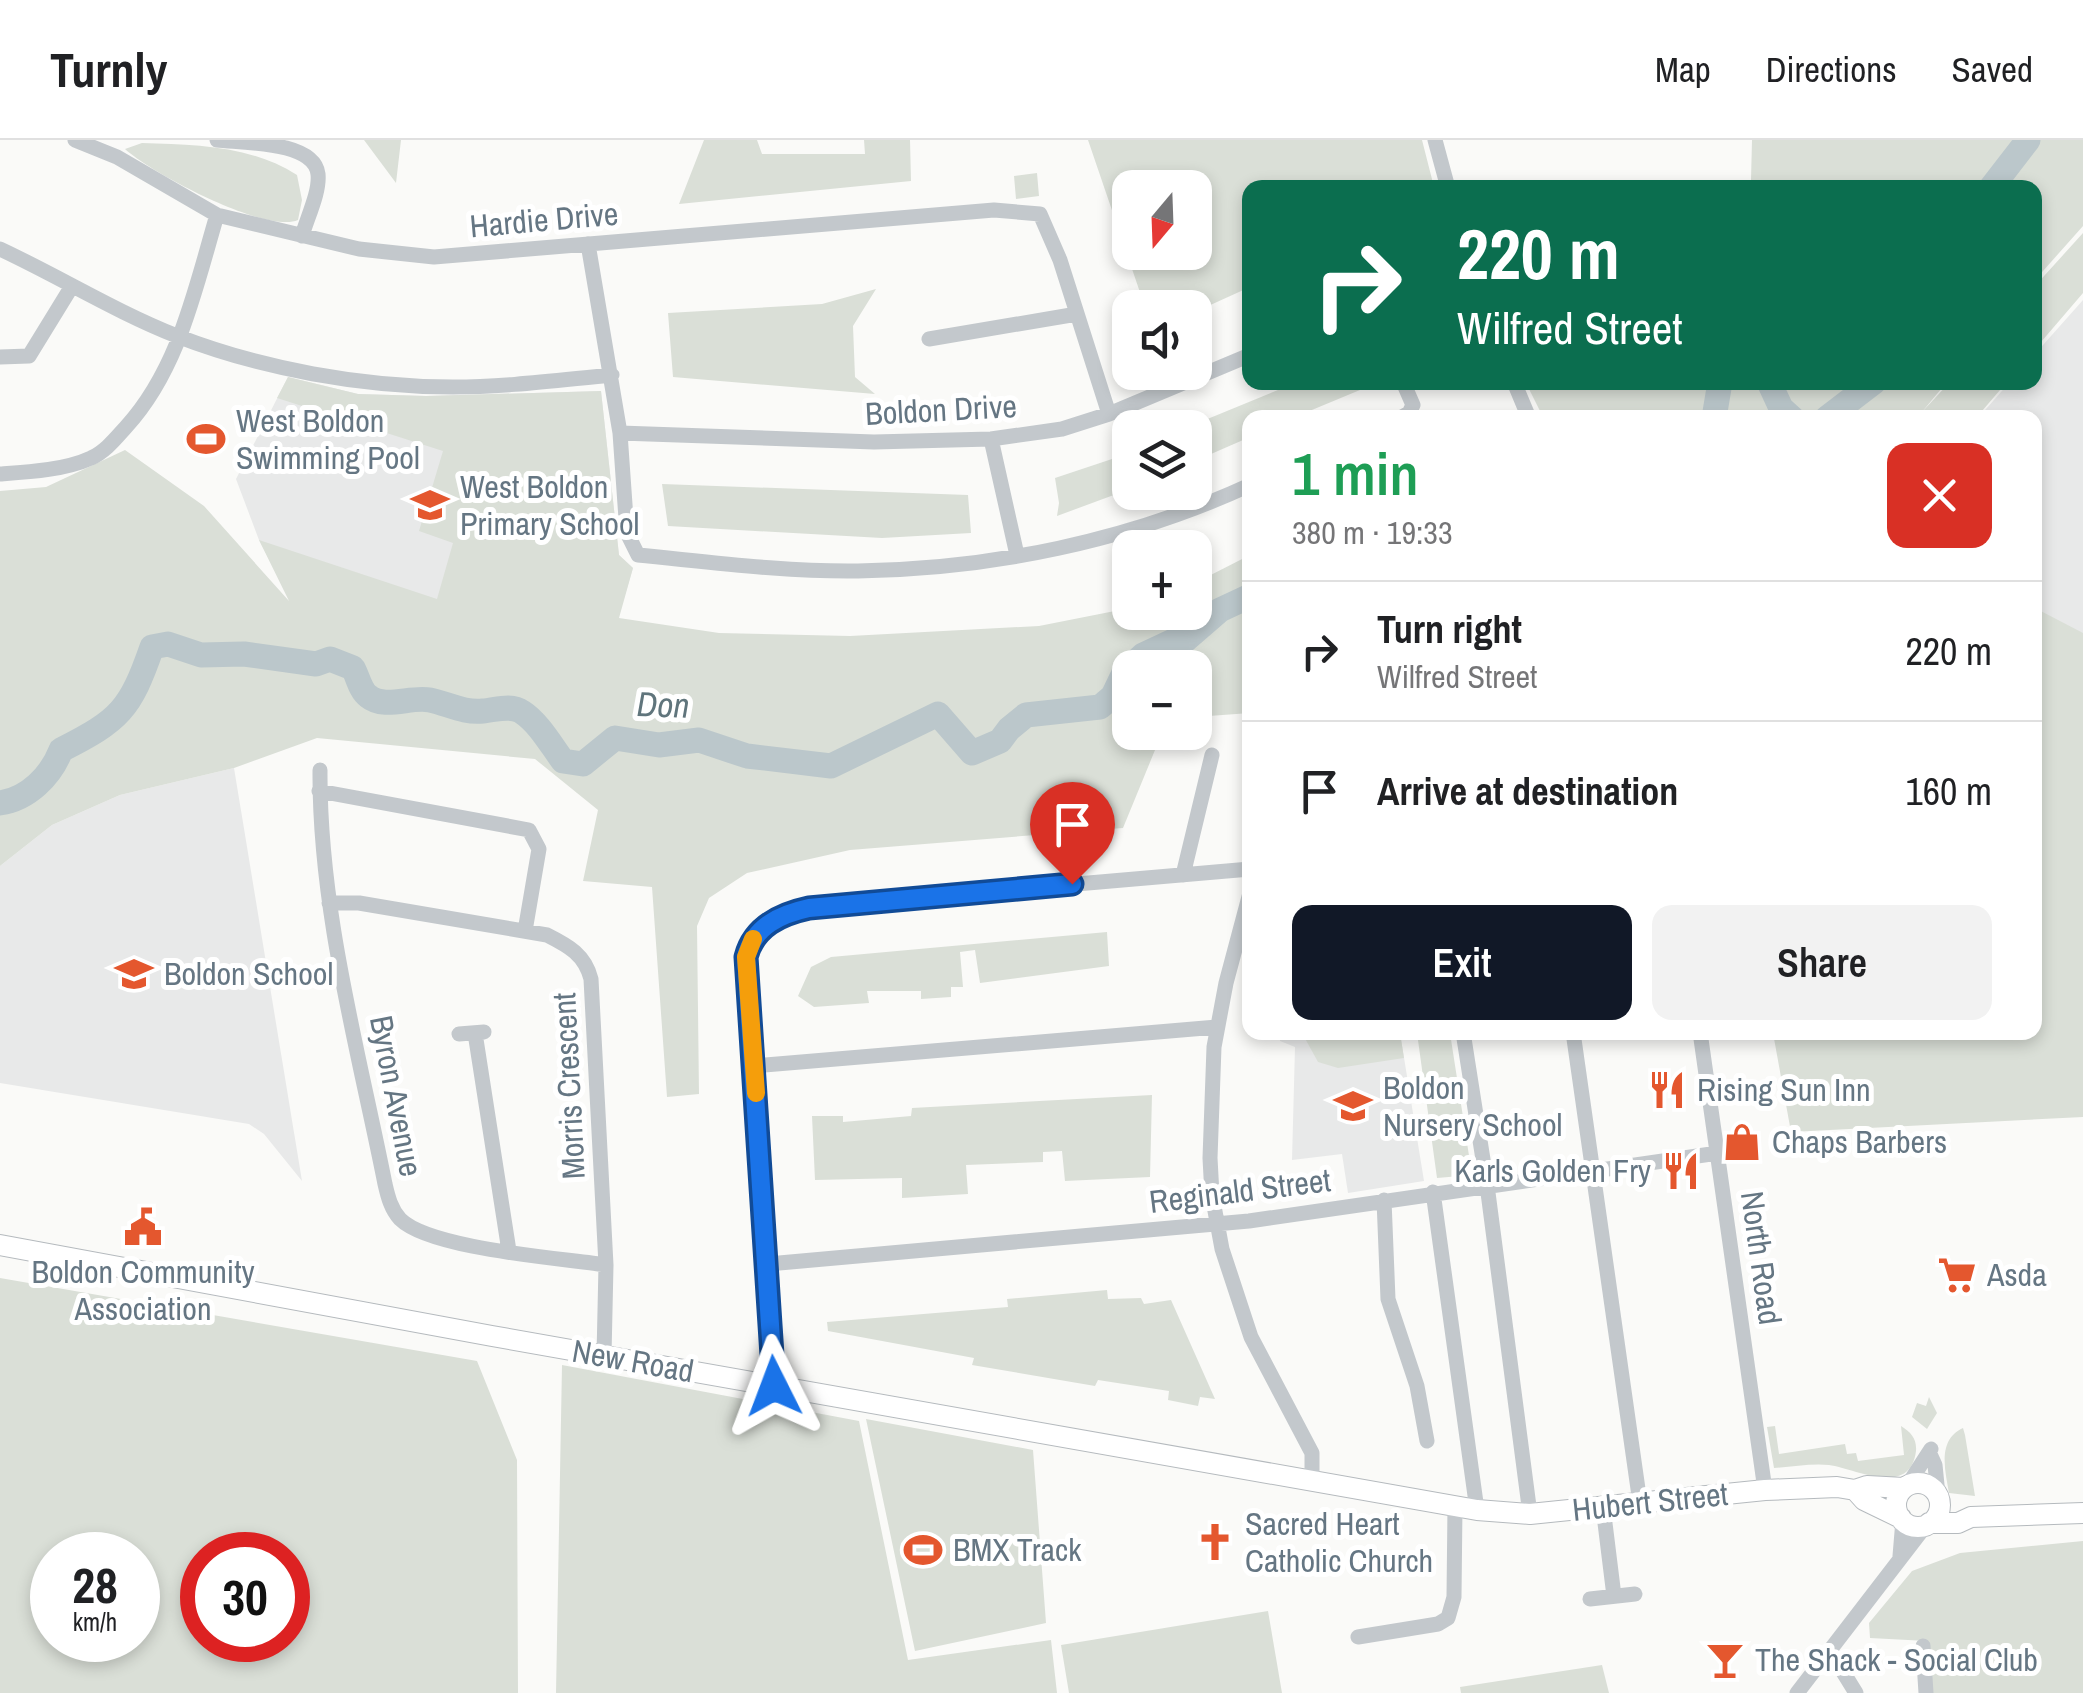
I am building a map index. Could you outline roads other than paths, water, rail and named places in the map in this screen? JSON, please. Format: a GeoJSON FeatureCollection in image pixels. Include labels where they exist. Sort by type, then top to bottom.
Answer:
{"type":"FeatureCollection","features":[{"type":"Feature","properties":{"kind":"main road","name":"New Road"},"geometry":{"type":"LineString","coordinates":[[0,1245],[1450,1505]]}},
{"type":"Feature","properties":{"kind":"main road"},"geometry":{"type":"LineString","coordinates":[[1971,1517],[1938,1498],[1928,1485],[1906,1487],[1896,1506],[1902,1519],[1915,1526],[1971,1517],[2083,1513]]}},
{"type":"Feature","properties":{"kind":"main road","name":"Hubert Street"},"geometry":{"type":"LineString","coordinates":[[1450,1505],[1530,1514],[1764,1490],[1906,1487]]}},
{"type":"Feature","properties":{"kind":"main road","name":"Hubert Street"},"geometry":{"type":"LineString","coordinates":[[1855,1490],[1864,1500],[1902,1519]]}},
{"type":"Feature","properties":{"kind":"main road"},"geometry":{"type":"LineString","coordinates":[[1928,1524],[1938,1514],[1938,1498]]}},
{"type":"Feature","properties":{"kind":"street","name":"Hardie Drive"},"geometry":{"type":"LineString","coordinates":[[75,140],[107,146],[217,216],[358,249],[434,257],[994,210],[1040,214],[1078,314]]}},
{"type":"Feature","properties":{"kind":"street"},"geometry":{"type":"LineString","coordinates":[[217,140],[302,151],[315,162],[319,177],[302,236]]}},
{"type":"Feature","properties":{"kind":"street"},"geometry":{"type":"LineString","coordinates":[[1435,140],[1446,180]]}},
{"type":"Feature","properties":{"kind":"street"},"geometry":{"type":"LineString","coordinates":[[0,474],[78,464],[97,456],[144,408],[180,337],[217,216]]}},
{"type":"Feature","properties":{"kind":"street"},"geometry":{"type":"LineString","coordinates":[[588,244],[620,433],[627,533],[638,555],[857,571],[965,563],[1142,528],[1242,488]]}},
{"type":"Feature","properties":{"kind":"street"},"geometry":{"type":"LineString","coordinates":[[0,249],[180,337],[256,360],[388,382],[490,386],[612,375]]}},
{"type":"Feature","properties":{"kind":"street"},"geometry":{"type":"LineString","coordinates":[[0,357],[29,356],[72,286]]}},
{"type":"Feature","properties":{"kind":"street"},"geometry":{"type":"LineString","coordinates":[[929,339],[1078,314],[1109,414]]}},
{"type":"Feature","properties":{"kind":"street","name":"Boldon Drive"},"geometry":{"type":"LineString","coordinates":[[620,433],[874,442],[990,440],[1062,430],[1242,358]]}},
{"type":"Feature","properties":{"kind":"street"},"geometry":{"type":"LineString","coordinates":[[990,440],[1017,555]]}},
{"type":"Feature","properties":{"kind":"street"},"geometry":{"type":"LineString","coordinates":[[1183,876],[1212,755]]}},
{"type":"Feature","properties":{"kind":"street","name":"Byron Avenue"},"geometry":{"type":"LineString","coordinates":[[320,770],[329,903],[389,1202],[397,1217],[422,1234],[606,1265]]}},
{"type":"Feature","properties":{"kind":"street"},"geometry":{"type":"LineString","coordinates":[[320,790],[529,830],[539,850],[525,931]]}},
{"type":"Feature","properties":{"kind":"street"},"geometry":{"type":"LineString","coordinates":[[774,1386],[746,957],[762,928],[791,912],[809,908],[1242,870]]}},
{"type":"Feature","properties":{"kind":"street","name":"Morris Crescent"},"geometry":{"type":"LineString","coordinates":[[329,903],[359,903],[547,935],[569,946],[587,962],[606,1265],[604,1356]]}},
{"type":"Feature","properties":{"kind":"street"},"geometry":{"type":"LineString","coordinates":[[1242,925],[1217,1027],[1211,1090],[1210,1158],[1216,1224],[1251,1337],[1312,1454],[1312,1482]]}},
{"type":"Feature","properties":{"kind":"street"},"geometry":{"type":"LineString","coordinates":[[754,1066],[1217,1027]]}},
{"type":"Feature","properties":{"kind":"street"},"geometry":{"type":"LineString","coordinates":[[473,1033],[509,1250]]}},
{"type":"Feature","properties":{"kind":"street"},"geometry":{"type":"LineString","coordinates":[[1464,1040],[1530,1514]]}},
{"type":"Feature","properties":{"kind":"street"},"geometry":{"type":"LineString","coordinates":[[1574,1040],[1640,1503]]}},
{"type":"Feature","properties":{"kind":"street","name":"North Road"},"geometry":{"type":"LineString","coordinates":[[1701,1040],[1764,1490]]}},
{"type":"Feature","properties":{"kind":"street","name":"Reginald Street"},"geometry":{"type":"LineString","coordinates":[[768,1264],[1216,1224],[1718,1153]]}},
{"type":"Feature","properties":{"kind":"street"},"geometry":{"type":"LineString","coordinates":[[1432,1192],[1477,1510]]}},
{"type":"Feature","properties":{"kind":"street"},"geometry":{"type":"LineString","coordinates":[[1384,1200],[1388,1298],[1417,1386],[1426,1441]]}},
{"type":"Feature","properties":{"kind":"street"},"geometry":{"type":"LineString","coordinates":[[1906,1487],[1930,1452],[1936,1465],[1938,1498]]}},
{"type":"Feature","properties":{"kind":"street"},"geometry":{"type":"LineString","coordinates":[[1358,1637],[1438,1624],[1448,1618],[1454,1597],[1450,1505]]}},
{"type":"Feature","properties":{"kind":"street"},"geometry":{"type":"LineString","coordinates":[[1602,1507],[1614,1596]]}},
{"type":"Feature","properties":{"kind":"street"},"geometry":{"type":"LineString","coordinates":[[1900,1556],[1902,1519]]}},
{"type":"Feature","properties":{"kind":"street"},"geometry":{"type":"LineString","coordinates":[[1797,1693],[1928,1524]]}},
{"type":"Feature","properties":{"kind":"street"},"geometry":{"type":"LineString","coordinates":[[1590,1599],[1635,1594]]}},
{"type":"Feature","properties":{"kind":"street"},"geometry":{"type":"LineString","coordinates":[[1923,1646],[1926,1693]]}},
{"type":"Feature","properties":{"kind":"street"},"geometry":{"type":"LineString","coordinates":[[1826,1656],[1840,1667],[1856,1693]]}},
{"type":"Feature","properties":{"kind":"waterway","name":"Don"},"geometry":{"type":"LineString","coordinates":[[1997,180],[2028,140]]}},
{"type":"Feature","properties":{"kind":"waterway","name":"Don"},"geometry":{"type":"LineString","coordinates":[[1715,410],[1719,390]]}},
{"type":"Feature","properties":{"kind":"waterway","name":"Don"},"geometry":{"type":"LineString","coordinates":[[1773,390],[1783,410]]}},
{"type":"Feature","properties":{"kind":"waterway","name":"Don"},"geometry":{"type":"LineString","coordinates":[[1837,410],[1864,390]]}},
{"type":"Feature","properties":{"kind":"waterway","name":"Don"},"geometry":{"type":"LineString","coordinates":[[0,803],[29,791],[45,777],[61,750],[110,721],[137,685],[152,647],[168,644],[201,655],[244,654],[316,664],[330,659],[353,668],[365,693],[382,702],[422,699],[469,711],[518,710],[539,728],[563,761],[583,764],[615,738],[659,745],[699,740],[747,756],[831,766],[938,714],[972,753],[1000,741],[1026,715],[1100,707],[1113,696],[1124,673],[1143,655],[1173,641],[1183,642],[1220,610],[1242,600]]}},
{"type":"Feature","properties":{"kind":"place","name":"West Boldon Swimming Pool"},"geometry":{"type":"Point","coordinates":[206,439]}},
{"type":"Feature","properties":{"kind":"place","name":"West Boldon Primary School"},"geometry":{"type":"Point","coordinates":[430,505]}},
{"type":"Feature","properties":{"kind":"place","name":"Boldon School"},"geometry":{"type":"Point","coordinates":[134,974]}},
{"type":"Feature","properties":{"kind":"place","name":"Rising Sun Inn"},"geometry":{"type":"Point","coordinates":[1667,1090]}},
{"type":"Feature","properties":{"kind":"place","name":"Boldon Nursery School"},"geometry":{"type":"Point","coordinates":[1353,1106]}},
{"type":"Feature","properties":{"kind":"place","name":"Chaps Barbers"},"geometry":{"type":"Point","coordinates":[1742,1142]}},
{"type":"Feature","properties":{"kind":"place","name":"Karls Golden Fry"},"geometry":{"type":"Point","coordinates":[1681,1171]}},
{"type":"Feature","properties":{"kind":"place","name":"Boldon Community Association"},"geometry":{"type":"Point","coordinates":[143,1227]}},
{"type":"Feature","properties":{"kind":"place","name":"Asda"},"geometry":{"type":"Point","coordinates":[1957,1275]}},
{"type":"Feature","properties":{"kind":"place","name":"Sacred Heart Catholic Church"},"geometry":{"type":"Point","coordinates":[1215,1542]}},
{"type":"Feature","properties":{"kind":"place","name":"BMX Track"},"geometry":{"type":"Point","coordinates":[923,1550]}},
{"type":"Feature","properties":{"kind":"place","name":"The Shack - Social Club"},"geometry":{"type":"Point","coordinates":[1725,1660]}}]}
